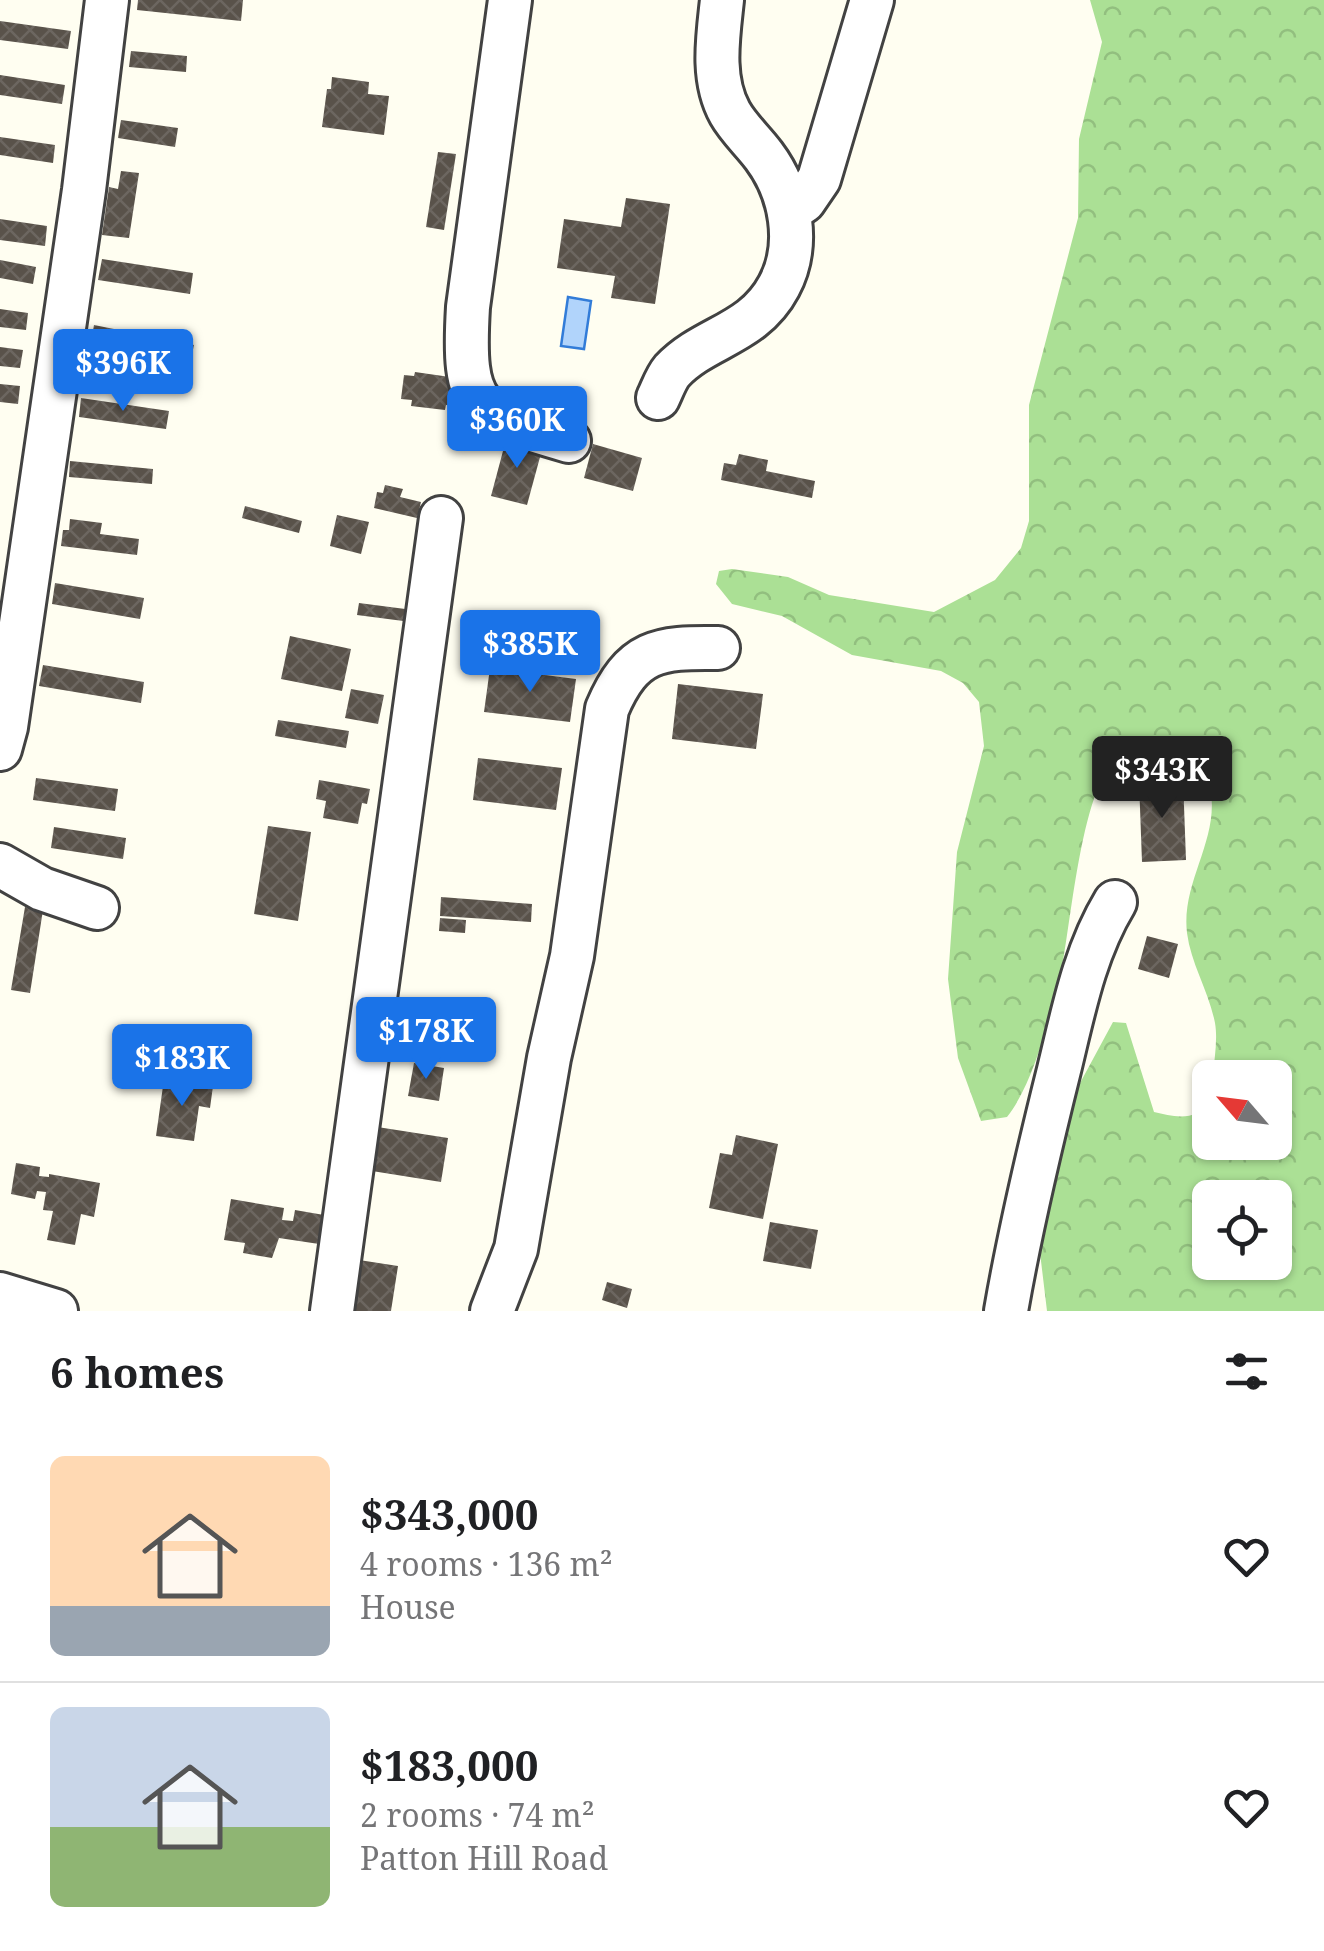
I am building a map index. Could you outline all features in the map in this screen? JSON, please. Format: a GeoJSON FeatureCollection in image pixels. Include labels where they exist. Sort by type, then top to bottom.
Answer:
{"type":"FeatureCollection","features":[{"type":"Feature","properties":{"kind":"street"},"geometry":{"type":"LineString","coordinates":[[0,749],[81,210],[107,0]]}},
{"type":"Feature","properties":{"kind":"street"},"geometry":{"type":"LineString","coordinates":[[510,0],[468,306],[466,348],[477,400],[492,416],[569,441]]}},
{"type":"Feature","properties":{"kind":"street"},"geometry":{"type":"LineString","coordinates":[[658,398],[670,373],[696,352],[720,341],[762,312],[781,283],[791,240],[790,212],[780,182],[730,112],[721,87],[716,54],[722,0]]}},
{"type":"Feature","properties":{"kind":"street"},"geometry":{"type":"LineString","coordinates":[[790,212],[804,201],[819,179],[872,0]]}},
{"type":"Feature","properties":{"kind":"street"},"geometry":{"type":"LineString","coordinates":[[332,1311],[441,518]]}},
{"type":"Feature","properties":{"kind":"street"},"geometry":{"type":"LineString","coordinates":[[492,1311],[516,1248],[548,1058],[572,956],[606,709],[620,680],[641,660],[672,647],[718,648]]}},
{"type":"Feature","properties":{"kind":"street"},"geometry":{"type":"LineString","coordinates":[[0,865],[42,889],[97,908]]}},
{"type":"Feature","properties":{"kind":"street"},"geometry":{"type":"LineString","coordinates":[[1006,1311],[1022,1219],[1071,1021],[1096,934],[1114,902]]}},
{"type":"Feature","properties":{"kind":"street"},"geometry":{"type":"LineString","coordinates":[[0,1294],[56,1311]]}},
{"type":"Feature","properties":{"kind":"green space"},"geometry":{"type":"Polygon","coordinates":[[[1090,0],[1324,0],[1324,1311],[1047,1311],[1038,1236],[1066,1109],[1113,1022],[1126,1023],[1154,1112],[1192,1115],[1192,1160],[1292,1160],[1292,1060],[1214,1060],[1215,1023],[1187,933],[1191,891],[1212,810],[1203,766],[1162,752],[1139,749],[1121,754],[1107,769],[1087,825],[1059,982],[1039,1052],[1025,1088],[1007,1117],[981,1121],[958,1058],[948,979],[957,852],[984,746],[979,702],[963,683],[941,671],[852,655],[782,616],[732,604],[716,584],[719,571],[732,569],[788,577],[829,595],[934,612],[995,580],[1021,548],[1029,521],[1029,405],[1078,218],[1079,139],[1102,42],[1090,0]]]}},
{"type":"Feature","properties":{"kind":"water"},"geometry":{"type":"Polygon","coordinates":[[[568,297],[591,301],[584,349],[561,346],[568,297]]]}},
{"type":"Feature","properties":{"kind":"building"},"geometry":{"type":"Polygon","coordinates":[[[138,0],[243,0],[241,21],[137,10],[138,0]]]}},
{"type":"Feature","properties":{"kind":"building"},"geometry":{"type":"Polygon","coordinates":[[[0,21],[71,31],[68,49],[0,40],[0,21]]]}},
{"type":"Feature","properties":{"kind":"building"},"geometry":{"type":"Polygon","coordinates":[[[131,51],[187,56],[186,72],[129,67],[131,51]]]}},
{"type":"Feature","properties":{"kind":"building"},"geometry":{"type":"Polygon","coordinates":[[[0,75],[65,85],[62,104],[0,95],[0,75]]]}},
{"type":"Feature","properties":{"kind":"building"},"geometry":{"type":"Polygon","coordinates":[[[332,77],[369,82],[368,94],[389,96],[384,135],[322,127],[332,77]]]}},
{"type":"Feature","properties":{"kind":"building"},"geometry":{"type":"Polygon","coordinates":[[[121,120],[178,128],[175,147],[118,138],[121,120]]]}},
{"type":"Feature","properties":{"kind":"building"},"geometry":{"type":"Polygon","coordinates":[[[0,137],[55,145],[53,163],[0,155],[0,137]]]}},
{"type":"Feature","properties":{"kind":"building"},"geometry":{"type":"Polygon","coordinates":[[[438,152],[456,154],[444,230],[426,227],[438,152]]]}},
{"type":"Feature","properties":{"kind":"building"},"geometry":{"type":"Polygon","coordinates":[[[121,171],[139,173],[129,238],[102,235],[109,187],[118,189],[121,171]]]}},
{"type":"Feature","properties":{"kind":"building"},"geometry":{"type":"Polygon","coordinates":[[[626,198],[670,204],[655,304],[611,298],[615,276],[557,268],[564,219],[621,227],[626,198]]]}},
{"type":"Feature","properties":{"kind":"building"},"geometry":{"type":"Polygon","coordinates":[[[0,219],[47,226],[45,246],[0,240],[0,219]]]}},
{"type":"Feature","properties":{"kind":"building"},"geometry":{"type":"Polygon","coordinates":[[[102,259],[193,273],[190,294],[98,280],[102,259]]]}},
{"type":"Feature","properties":{"kind":"building"},"geometry":{"type":"Polygon","coordinates":[[[0,260],[36,267],[33,284],[0,278],[0,260]]]}},
{"type":"Feature","properties":{"kind":"building"},"geometry":{"type":"Polygon","coordinates":[[[0,309],[28,313],[26,330],[0,327],[0,309]]]}},
{"type":"Feature","properties":{"kind":"building"},"geometry":{"type":"Polygon","coordinates":[[[94,325],[194,345],[189,366],[90,346],[94,325]]]}},
{"type":"Feature","properties":{"kind":"building"},"geometry":{"type":"Polygon","coordinates":[[[0,347],[23,350],[20,368],[0,366],[0,347]]]}},
{"type":"Feature","properties":{"kind":"building"},"geometry":{"type":"Polygon","coordinates":[[[415,372],[462,382],[459,407],[446,405],[445,410],[411,406],[412,400],[401,399],[404,375],[414,376],[415,372]]]}},
{"type":"Feature","properties":{"kind":"building"},"geometry":{"type":"Polygon","coordinates":[[[0,384],[20,386],[18,404],[0,402],[0,384]]]}},
{"type":"Feature","properties":{"kind":"building"},"geometry":{"type":"Polygon","coordinates":[[[81,398],[169,411],[166,429],[79,417],[81,398]]]}},
{"type":"Feature","properties":{"kind":"building"},"geometry":{"type":"Polygon","coordinates":[[[507,436],[543,446],[527,505],[491,496],[507,436]]]}},
{"type":"Feature","properties":{"kind":"building"},"geometry":{"type":"Polygon","coordinates":[[[593,444],[642,458],[633,491],[584,478],[593,444]]]}},
{"type":"Feature","properties":{"kind":"building"},"geometry":{"type":"Polygon","coordinates":[[[739,454],[768,460],[766,471],[815,481],[812,498],[721,480],[724,463],[736,465],[739,454]]]}},
{"type":"Feature","properties":{"kind":"building"},"geometry":{"type":"Polygon","coordinates":[[[70,461],[153,469],[152,484],[69,477],[70,461]]]}},
{"type":"Feature","properties":{"kind":"building"},"geometry":{"type":"Polygon","coordinates":[[[385,485],[403,489],[400,497],[421,502],[417,518],[374,508],[377,492],[383,493],[385,485]]]}},
{"type":"Feature","properties":{"kind":"building"},"geometry":{"type":"Polygon","coordinates":[[[245,506],[302,521],[299,533],[242,518],[245,506]]]}},
{"type":"Feature","properties":{"kind":"building"},"geometry":{"type":"Polygon","coordinates":[[[337,515],[369,522],[361,554],[330,546],[337,515]]]}},
{"type":"Feature","properties":{"kind":"building"},"geometry":{"type":"Polygon","coordinates":[[[70,519],[102,523],[100,534],[139,539],[137,555],[61,546],[63,530],[69,530],[70,519]]]}},
{"type":"Feature","properties":{"kind":"building"},"geometry":{"type":"Polygon","coordinates":[[[55,583],[144,598],[140,619],[52,604],[55,583]]]}},
{"type":"Feature","properties":{"kind":"building"},"geometry":{"type":"Polygon","coordinates":[[[359,603],[413,610],[411,622],[357,615],[359,603]]]}},
{"type":"Feature","properties":{"kind":"building"},"geometry":{"type":"Polygon","coordinates":[[[290,636],[351,649],[342,691],[281,679],[290,636]]]}},
{"type":"Feature","properties":{"kind":"building"},"geometry":{"type":"Polygon","coordinates":[[[43,665],[144,682],[141,703],[39,686],[43,665]]]}},
{"type":"Feature","properties":{"kind":"building"},"geometry":{"type":"Polygon","coordinates":[[[490,668],[576,679],[570,722],[484,712],[490,668]]]}},
{"type":"Feature","properties":{"kind":"building"},"geometry":{"type":"Polygon","coordinates":[[[678,684],[763,694],[756,749],[672,739],[678,684]]]}},
{"type":"Feature","properties":{"kind":"building"},"geometry":{"type":"Polygon","coordinates":[[[351,689],[384,695],[378,724],[345,718],[351,689]]]}},
{"type":"Feature","properties":{"kind":"building"},"geometry":{"type":"Polygon","coordinates":[[[278,720],[349,731],[346,748],[275,736],[278,720]]]}},
{"type":"Feature","properties":{"kind":"building"},"geometry":{"type":"Polygon","coordinates":[[[478,758],[562,768],[556,810],[473,800],[478,758]]]}},
{"type":"Feature","properties":{"kind":"building"},"geometry":{"type":"Polygon","coordinates":[[[36,778],[118,789],[115,811],[33,800],[36,778]]]}},
{"type":"Feature","properties":{"kind":"building"},"geometry":{"type":"Polygon","coordinates":[[[1183,779],[1186,860],[1142,862],[1139,781],[1183,779]]]}},
{"type":"Feature","properties":{"kind":"building"},"geometry":{"type":"Polygon","coordinates":[[[319,780],[370,789],[367,804],[362,803],[358,824],[323,818],[326,801],[316,799],[319,780]]]}},
{"type":"Feature","properties":{"kind":"building"},"geometry":{"type":"Polygon","coordinates":[[[268,826],[311,832],[298,921],[254,914],[268,826]]]}},
{"type":"Feature","properties":{"kind":"building"},"geometry":{"type":"Polygon","coordinates":[[[54,827],[126,838],[123,859],[51,848],[54,827]]]}},
{"type":"Feature","properties":{"kind":"building"},"geometry":{"type":"Polygon","coordinates":[[[441,897],[532,904],[531,922],[440,916],[441,897]]]}},
{"type":"Feature","properties":{"kind":"building"},"geometry":{"type":"Polygon","coordinates":[[[25,907],[43,910],[30,993],[11,990],[25,907]]]}},
{"type":"Feature","properties":{"kind":"building"},"geometry":{"type":"Polygon","coordinates":[[[440,918],[466,920],[465,933],[439,931],[440,918]]]}},
{"type":"Feature","properties":{"kind":"building"},"geometry":{"type":"Polygon","coordinates":[[[1147,936],[1178,944],[1169,978],[1138,969],[1147,936]]]}},
{"type":"Feature","properties":{"kind":"building"},"geometry":{"type":"Polygon","coordinates":[[[414,1063],[444,1068],[439,1101],[408,1096],[414,1063]]]}},
{"type":"Feature","properties":{"kind":"building"},"geometry":{"type":"Polygon","coordinates":[[[164,1079],[213,1086],[210,1108],[199,1106],[194,1141],[156,1136],[164,1079]]]}},
{"type":"Feature","properties":{"kind":"building"},"geometry":{"type":"Polygon","coordinates":[[[371,1126],[448,1138],[441,1182],[372,1171],[375,1158],[366,1157],[371,1126]]]}},
{"type":"Feature","properties":{"kind":"building"},"geometry":{"type":"Polygon","coordinates":[[[736,1135],[778,1144],[763,1219],[709,1208],[720,1153],[732,1155],[736,1135]]]}},
{"type":"Feature","properties":{"kind":"building"},"geometry":{"type":"Polygon","coordinates":[[[16,1163],[40,1167],[39,1176],[49,1174],[100,1183],[94,1217],[81,1214],[75,1245],[47,1240],[53,1211],[43,1210],[46,1192],[37,1191],[35,1199],[11,1194],[16,1163]]]}},
{"type":"Feature","properties":{"kind":"building"},"geometry":{"type":"Polygon","coordinates":[[[231,1199],[284,1208],[282,1220],[293,1221],[295,1210],[324,1215],[319,1244],[279,1238],[272,1258],[243,1253],[245,1243],[224,1240],[231,1199]]]}},
{"type":"Feature","properties":{"kind":"building"},"geometry":{"type":"Polygon","coordinates":[[[770,1222],[818,1230],[811,1269],[763,1261],[770,1222]]]}},
{"type":"Feature","properties":{"kind":"building"},"geometry":{"type":"Polygon","coordinates":[[[359,1260],[398,1266],[391,1311],[352,1311],[359,1260]]]}},
{"type":"Feature","properties":{"kind":"building"},"geometry":{"type":"Polygon","coordinates":[[[607,1282],[632,1289],[627,1308],[602,1300],[607,1282]]]}}]}
